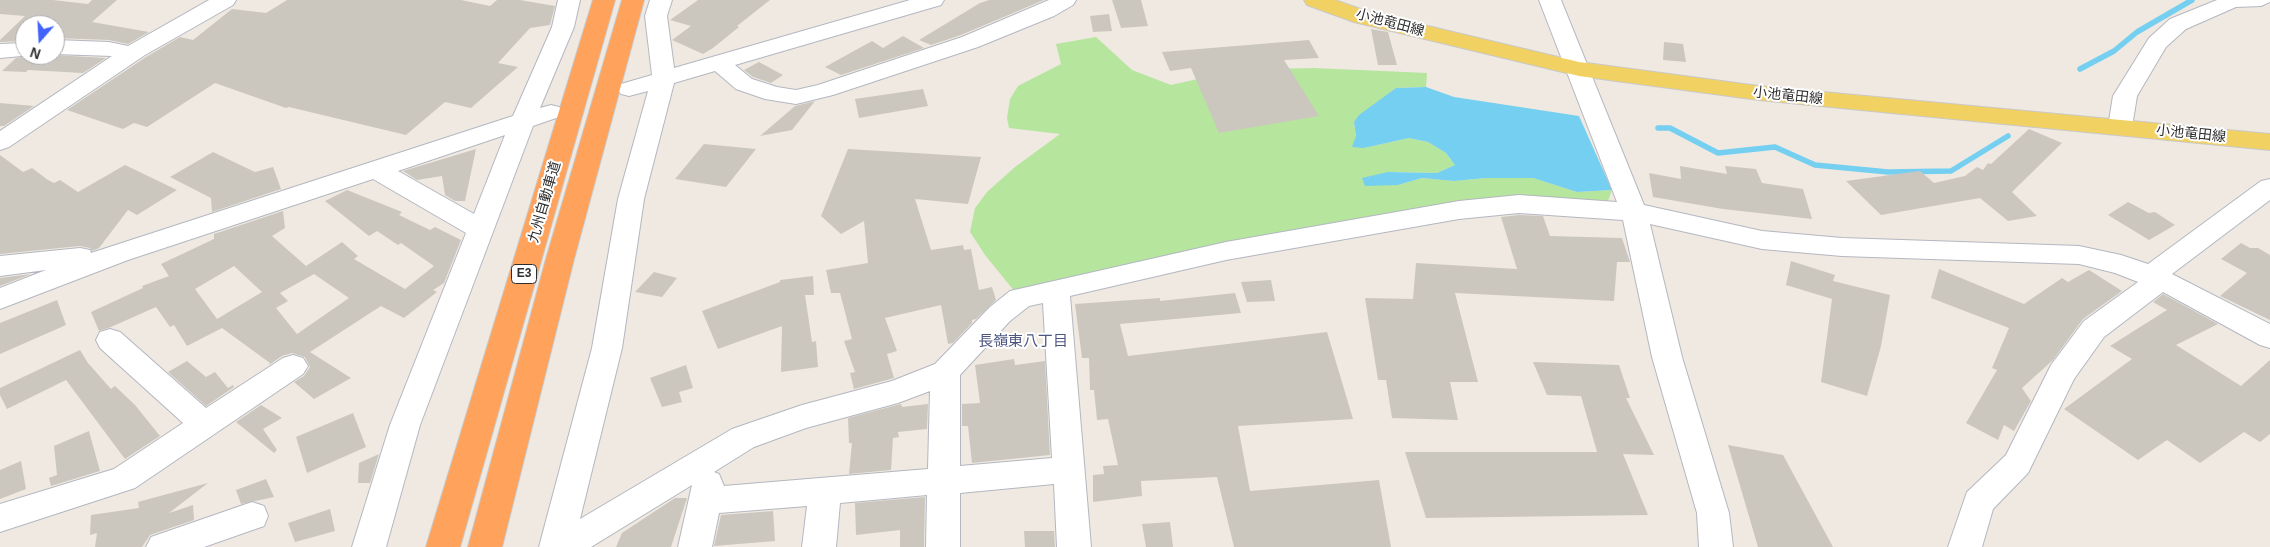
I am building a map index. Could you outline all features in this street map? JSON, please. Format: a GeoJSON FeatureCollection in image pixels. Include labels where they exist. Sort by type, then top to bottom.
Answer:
{"type":"FeatureCollection","features":[{"type":"Feature","properties":{"kind":"highway","name":"九州自動車道"},"geometry":{"type":"LineString","coordinates":[[444,547],[604,0]]}},
{"type":"Feature","properties":{"kind":"highway","name":"E3"},"geometry":{"type":"LineString","coordinates":[[485,547],[560,259],[633,0]]}},
{"type":"Feature","properties":{"kind":"main road","name":"小池竜田線"},"geometry":{"type":"LineString","coordinates":[[1314,0],[1362,17],[1579,70],[1758,93],[2270,142]]}},
{"type":"Feature","properties":{"kind":"street"},"geometry":{"type":"LineString","coordinates":[[0,142],[132,54],[226,0]]}},
{"type":"Feature","properties":{"kind":"street"},"geometry":{"type":"LineString","coordinates":[[368,547],[405,425],[523,120],[563,27],[569,0]]}},
{"type":"Feature","properties":{"kind":"street"},"geometry":{"type":"LineString","coordinates":[[556,547],[607,348],[632,199],[654,109],[664,78],[656,16],[661,0]]}},
{"type":"Feature","properties":{"kind":"street"},"geometry":{"type":"LineString","coordinates":[[629,89],[933,0]]}},
{"type":"Feature","properties":{"kind":"street"},"geometry":{"type":"LineString","coordinates":[[721,61],[727,72],[744,84],[773,94],[796,97],[825,90],[970,42],[1046,11],[1065,0]]}},
{"type":"Feature","properties":{"kind":"street"},"geometry":{"type":"LineString","coordinates":[[1550,0],[1634,212],[1667,357],[1713,514],[1716,547]]}},
{"type":"Feature","properties":{"kind":"street"},"geometry":{"type":"LineString","coordinates":[[2120,127],[2125,96],[2157,43],[2178,24],[2233,1],[2261,0]]}},
{"type":"Feature","properties":{"kind":"street"},"geometry":{"type":"LineString","coordinates":[[65,47],[109,49],[132,54]]}},
{"type":"Feature","properties":{"kind":"street"},"geometry":{"type":"LineString","coordinates":[[0,52],[15,51]]}},
{"type":"Feature","properties":{"kind":"street"},"geometry":{"type":"LineString","coordinates":[[0,299],[118,253],[551,112]]}},
{"type":"Feature","properties":{"kind":"street"},"geometry":{"type":"LineString","coordinates":[[376,168],[481,230]]}},
{"type":"Feature","properties":{"kind":"street"},"geometry":{"type":"LineString","coordinates":[[1965,547],[1979,502],[2017,464],[2067,366],[2094,329],[2270,187]]}},
{"type":"Feature","properties":{"kind":"street"},"geometry":{"type":"LineString","coordinates":[[562,547],[743,438],[802,417],[898,391],[945,372],[1000,314],[1020,298],[1226,251],[1459,210],[1519,204],[1634,212],[1762,240],[1842,247],[2080,255],[2121,265],[2155,278],[2270,337]]}},
{"type":"Feature","properties":{"kind":"street"},"geometry":{"type":"LineString","coordinates":[[0,266],[118,253]]}},
{"type":"Feature","properties":{"kind":"street"},"geometry":{"type":"LineString","coordinates":[[1056,290],[1074,547]]}},
{"type":"Feature","properties":{"kind":"street"},"geometry":{"type":"LineString","coordinates":[[110,340],[205,424]]}},
{"type":"Feature","properties":{"kind":"street"},"geometry":{"type":"LineString","coordinates":[[0,518],[124,479],[293,366]]}},
{"type":"Feature","properties":{"kind":"street"},"geometry":{"type":"LineString","coordinates":[[943,547],[945,372]]}},
{"type":"Feature","properties":{"kind":"street"},"geometry":{"type":"LineString","coordinates":[[695,547],[706,501],[710,459]]}},
{"type":"Feature","properties":{"kind":"street"},"geometry":{"type":"LineString","coordinates":[[706,501],[1069,470]]}},
{"type":"Feature","properties":{"kind":"street"},"geometry":{"type":"LineString","coordinates":[[819,547],[825,490]]}},
{"type":"Feature","properties":{"kind":"street"},"geometry":{"type":"LineString","coordinates":[[163,547],[252,516]]}},
{"type":"Feature","properties":{"kind":"green space"},"geometry":{"type":"Polygon","coordinates":[[[1096,37],[1132,70],[1171,85],[1220,74],[1274,69],[1314,68],[1427,73],[1426,87],[1396,88],[1354,122],[1356,136],[1364,148],[1409,138],[1428,142],[1446,153],[1455,165],[1437,173],[1388,172],[1398,185],[1422,178],[1454,181],[1486,178],[1533,178],[1577,192],[1612,190],[1608,201],[1519,204],[1020,298],[985,255],[970,232],[975,208],[987,192],[1015,167],[1060,134],[1009,128],[1007,118],[1010,99],[1018,86],[1061,64],[1056,44],[1096,37]]]}},
{"type":"Feature","properties":{"kind":"water"},"geometry":{"type":"Polygon","coordinates":[[[1426,87],[1454,97],[1579,116],[1612,190],[1577,192],[1533,178],[1486,178],[1454,181],[1422,178],[1398,185],[1365,186],[1362,178],[1388,172],[1437,173],[1455,165],[1446,153],[1428,142],[1409,138],[1364,148],[1352,147],[1356,136],[1354,122],[1359,115],[1396,88],[1426,87]]]}},
{"type":"Feature","properties":{"kind":"building"},"geometry":{"type":"Polygon","coordinates":[[[0,0],[53,0],[88,4],[92,0],[117,0],[92,22],[149,32],[128,44],[109,40],[65,38],[65,15],[0,14],[0,0]]]}},
{"type":"Feature","properties":{"kind":"building"},"geometry":{"type":"Polygon","coordinates":[[[287,0],[461,0],[490,6],[497,0],[520,0],[555,6],[550,25],[530,28],[498,63],[518,67],[471,108],[445,102],[406,135],[289,107],[286,108],[215,83],[147,127],[134,123],[123,129],[67,110],[146,57],[180,37],[193,40],[232,9],[266,13],[287,0]]]}},
{"type":"Feature","properties":{"kind":"building"},"geometry":{"type":"Polygon","coordinates":[[[698,0],[770,0],[713,48],[703,54],[672,40],[691,26],[670,20],[698,0]]]}},
{"type":"Feature","properties":{"kind":"building"},"geometry":{"type":"Polygon","coordinates":[[[989,0],[1044,0],[961,35],[931,45],[919,40],[980,3],[989,0]]]}},
{"type":"Feature","properties":{"kind":"building"},"geometry":{"type":"Polygon","coordinates":[[[1112,0],[1141,0],[1148,26],[1121,28],[1112,0]]]}},
{"type":"Feature","properties":{"kind":"building"},"geometry":{"type":"Polygon","coordinates":[[[1109,14],[1112,31],[1093,32],[1090,16],[1109,14]]]}},
{"type":"Feature","properties":{"kind":"building"},"geometry":{"type":"Polygon","coordinates":[[[15,26],[15,41],[0,42],[15,26]]]}},
{"type":"Feature","properties":{"kind":"building"},"geometry":{"type":"Polygon","coordinates":[[[1371,29],[1388,32],[1397,65],[1378,65],[1371,29]]]}},
{"type":"Feature","properties":{"kind":"building"},"geometry":{"type":"Polygon","coordinates":[[[903,36],[924,48],[841,75],[825,67],[872,41],[883,48],[903,36]]]}},
{"type":"Feature","properties":{"kind":"building"},"geometry":{"type":"Polygon","coordinates":[[[1309,40],[1319,58],[1284,60],[1319,116],[1219,133],[1191,68],[1170,71],[1162,52],[1309,40]]]}},
{"type":"Feature","properties":{"kind":"building"},"geometry":{"type":"Polygon","coordinates":[[[1664,42],[1683,44],[1686,62],[1663,60],[1664,42]]]}},
{"type":"Feature","properties":{"kind":"building"},"geometry":{"type":"Polygon","coordinates":[[[65,56],[106,58],[83,73],[28,70],[26,72],[2,71],[15,59],[15,65],[65,65],[65,56]]]}},
{"type":"Feature","properties":{"kind":"building"},"geometry":{"type":"Polygon","coordinates":[[[759,62],[783,75],[771,83],[753,77],[744,70],[759,62]]]}},
{"type":"Feature","properties":{"kind":"building"},"geometry":{"type":"Polygon","coordinates":[[[923,89],[928,106],[859,118],[855,99],[923,89]]]}},
{"type":"Feature","properties":{"kind":"building"},"geometry":{"type":"Polygon","coordinates":[[[815,101],[792,130],[760,136],[795,106],[815,101]]]}},
{"type":"Feature","properties":{"kind":"building"},"geometry":{"type":"Polygon","coordinates":[[[0,103],[34,106],[4,126],[0,126],[0,103]]]}},
{"type":"Feature","properties":{"kind":"building"},"geometry":{"type":"Polygon","coordinates":[[[2029,129],[2062,143],[2012,192],[2037,216],[2008,221],[1980,198],[1881,215],[1846,181],[1920,171],[1934,183],[1965,176],[1977,167],[1983,170],[1988,163],[1991,164],[2029,129]]]}},
{"type":"Feature","properties":{"kind":"building"},"geometry":{"type":"Polygon","coordinates":[[[704,144],[756,149],[726,187],[675,179],[704,144]]]}},
{"type":"Feature","properties":{"kind":"building"},"geometry":{"type":"Polygon","coordinates":[[[476,149],[465,201],[455,201],[445,195],[442,176],[417,180],[403,171],[476,149]]]}},
{"type":"Feature","properties":{"kind":"building"},"geometry":{"type":"Polygon","coordinates":[[[848,149],[981,157],[968,204],[915,199],[931,250],[963,245],[964,250],[971,249],[979,290],[992,287],[996,300],[976,319],[972,320],[972,323],[953,343],[948,344],[941,305],[885,318],[897,351],[887,354],[894,378],[854,389],[850,373],[855,372],[844,341],[852,339],[840,293],[831,293],[826,270],[868,263],[864,221],[841,234],[821,216],[848,149]]]}},
{"type":"Feature","properties":{"kind":"building"},"geometry":{"type":"Polygon","coordinates":[[[213,152],[255,172],[273,167],[281,189],[212,212],[211,198],[170,177],[213,152]]]}},
{"type":"Feature","properties":{"kind":"building"},"geometry":{"type":"Polygon","coordinates":[[[0,155],[23,172],[32,168],[48,180],[54,183],[60,180],[78,192],[125,165],[177,190],[137,215],[128,210],[99,248],[92,251],[90,248],[80,246],[0,254],[0,155]]]}},
{"type":"Feature","properties":{"kind":"building"},"geometry":{"type":"Polygon","coordinates":[[[1680,166],[1727,174],[1725,166],[1756,169],[1762,183],[1803,189],[1812,219],[1723,209],[1653,197],[1649,173],[1681,179],[1680,166]]]}},
{"type":"Feature","properties":{"kind":"building"},"geometry":{"type":"Polygon","coordinates":[[[347,190],[402,212],[399,215],[430,230],[435,227],[461,240],[444,283],[433,290],[437,292],[404,318],[381,306],[310,352],[351,378],[314,399],[294,382],[304,376],[310,367],[305,357],[292,353],[282,356],[269,365],[270,363],[222,328],[187,346],[174,325],[170,327],[156,307],[99,331],[91,312],[143,288],[142,286],[169,276],[161,264],[214,239],[214,234],[283,211],[285,228],[272,236],[306,266],[342,242],[358,256],[354,259],[405,289],[434,266],[401,243],[398,245],[377,231],[369,236],[325,201],[347,190]],[[234,266],[195,289],[217,319],[262,292],[234,266]],[[314,274],[280,293],[288,301],[276,308],[297,334],[349,298],[314,274]]]}},
{"type":"Feature","properties":{"kind":"building"},"geometry":{"type":"Polygon","coordinates":[[[2128,202],[2149,213],[2155,212],[2175,225],[2149,240],[2108,215],[2128,202]]]}},
{"type":"Feature","properties":{"kind":"building"},"geometry":{"type":"Polygon","coordinates":[[[1519,215],[1543,216],[1550,236],[1622,238],[1630,262],[1617,262],[1614,301],[1455,293],[1478,382],[1450,382],[1458,420],[1392,418],[1386,380],[1378,380],[1365,298],[1413,299],[1416,263],[1517,269],[1501,217],[1519,215]]]}},
{"type":"Feature","properties":{"kind":"building"},"geometry":{"type":"Polygon","coordinates":[[[2241,243],[2250,248],[2258,248],[2270,255],[2270,320],[2220,296],[2247,273],[2221,259],[2241,243]]]}},
{"type":"Feature","properties":{"kind":"building"},"geometry":{"type":"Polygon","coordinates":[[[1791,261],[1835,275],[1833,281],[1890,295],[1881,346],[1867,396],[1821,382],[1832,299],[1786,285],[1791,261]]]}},
{"type":"Feature","properties":{"kind":"building"},"geometry":{"type":"Polygon","coordinates":[[[1939,269],[2024,304],[2062,278],[2068,282],[2089,270],[2122,291],[2083,319],[2053,360],[2022,388],[2031,401],[2014,431],[2004,425],[1998,440],[1966,423],[1997,370],[1992,368],[2009,328],[1931,298],[1939,269]]]}},
{"type":"Feature","properties":{"kind":"building"},"geometry":{"type":"Polygon","coordinates":[[[654,272],[677,278],[662,297],[635,292],[654,272]]]}},
{"type":"Feature","properties":{"kind":"building"},"geometry":{"type":"Polygon","coordinates":[[[31,274],[0,286],[0,278],[31,274]]]}},
{"type":"Feature","properties":{"kind":"building"},"geometry":{"type":"Polygon","coordinates":[[[813,276],[814,295],[805,295],[812,342],[816,341],[818,367],[781,372],[782,326],[718,349],[702,311],[780,282],[780,280],[813,276]]]}},
{"type":"Feature","properties":{"kind":"building"},"geometry":{"type":"Polygon","coordinates":[[[1271,280],[1275,301],[1247,302],[1241,282],[1271,280]]]}},
{"type":"Feature","properties":{"kind":"building"},"geometry":{"type":"Polygon","coordinates":[[[1235,293],[1241,313],[1120,324],[1128,356],[1327,332],[1353,419],[1238,426],[1250,491],[1379,480],[1391,547],[1234,547],[1217,477],[1141,481],[1142,496],[1093,502],[1093,475],[1104,474],[1103,466],[1118,465],[1108,419],[1097,420],[1094,390],[1090,390],[1089,358],[1082,358],[1075,304],[1160,298],[1160,301],[1235,293]]]}},
{"type":"Feature","properties":{"kind":"building"},"geometry":{"type":"Polygon","coordinates":[[[2163,294],[2218,324],[2176,345],[2241,386],[2270,360],[2270,434],[2260,442],[2244,432],[2200,463],[2167,440],[2138,460],[2064,409],[2132,359],[2110,346],[2167,310],[2153,302],[2163,294]]]}},
{"type":"Feature","properties":{"kind":"building"},"geometry":{"type":"Polygon","coordinates":[[[57,300],[66,325],[0,354],[0,323],[57,300]]]}},
{"type":"Feature","properties":{"kind":"building"},"geometry":{"type":"Polygon","coordinates":[[[80,350],[88,363],[111,389],[115,386],[135,405],[160,436],[125,459],[66,380],[7,409],[0,395],[0,388],[80,350]]]}},
{"type":"Feature","properties":{"kind":"building"},"geometry":{"type":"Polygon","coordinates":[[[1014,359],[1015,365],[1045,361],[1050,455],[972,463],[968,426],[962,426],[962,404],[980,403],[975,365],[1014,359]]]}},
{"type":"Feature","properties":{"kind":"building"},"geometry":{"type":"Polygon","coordinates":[[[187,361],[206,377],[215,372],[228,388],[233,385],[234,387],[206,406],[168,372],[187,361]]]}},
{"type":"Feature","properties":{"kind":"building"},"geometry":{"type":"Polygon","coordinates":[[[1533,362],[1619,365],[1630,398],[1626,398],[1654,455],[1623,454],[1648,515],[1426,518],[1405,452],[1597,452],[1581,396],[1547,395],[1533,362]]]}},
{"type":"Feature","properties":{"kind":"building"},"geometry":{"type":"Polygon","coordinates":[[[686,365],[693,388],[679,392],[682,402],[662,407],[650,378],[686,365]]]}},
{"type":"Feature","properties":{"kind":"building"},"geometry":{"type":"Polygon","coordinates":[[[901,404],[902,407],[928,404],[927,429],[898,432],[899,437],[893,438],[891,470],[849,474],[852,443],[849,443],[848,418],[901,404]]]}},
{"type":"Feature","properties":{"kind":"building"},"geometry":{"type":"Polygon","coordinates":[[[261,405],[282,418],[263,429],[277,450],[274,453],[236,422],[261,405]]]}},
{"type":"Feature","properties":{"kind":"building"},"geometry":{"type":"Polygon","coordinates":[[[353,413],[366,447],[307,473],[296,437],[353,413]]]}},
{"type":"Feature","properties":{"kind":"building"},"geometry":{"type":"Polygon","coordinates":[[[89,431],[100,471],[51,486],[49,478],[57,475],[54,446],[89,431]]]}},
{"type":"Feature","properties":{"kind":"building"},"geometry":{"type":"Polygon","coordinates":[[[1728,445],[1783,455],[1833,547],[1758,547],[1728,445]]]}},
{"type":"Feature","properties":{"kind":"building"},"geometry":{"type":"Polygon","coordinates":[[[379,454],[370,483],[358,483],[359,463],[379,454]]]}},
{"type":"Feature","properties":{"kind":"building"},"geometry":{"type":"Polygon","coordinates":[[[21,461],[26,489],[0,499],[0,470],[21,461]]]}},
{"type":"Feature","properties":{"kind":"building"},"geometry":{"type":"Polygon","coordinates":[[[266,479],[274,497],[241,504],[236,490],[266,479]]]}},
{"type":"Feature","properties":{"kind":"building"},"geometry":{"type":"Polygon","coordinates":[[[208,483],[169,513],[193,505],[194,520],[150,535],[142,547],[95,547],[97,533],[90,535],[91,515],[139,508],[138,502],[208,483]]]}},
{"type":"Feature","properties":{"kind":"building"},"geometry":{"type":"Polygon","coordinates":[[[925,497],[924,547],[900,547],[900,530],[856,535],[855,503],[925,497]]]}},
{"type":"Feature","properties":{"kind":"building"},"geometry":{"type":"Polygon","coordinates":[[[675,498],[687,498],[671,547],[616,547],[622,533],[675,498]]]}},
{"type":"Feature","properties":{"kind":"building"},"geometry":{"type":"Polygon","coordinates":[[[330,509],[335,531],[295,542],[288,523],[330,509]]]}},
{"type":"Feature","properties":{"kind":"building"},"geometry":{"type":"Polygon","coordinates":[[[773,511],[775,541],[714,546],[721,515],[773,511]]]}},
{"type":"Feature","properties":{"kind":"building"},"geometry":{"type":"Polygon","coordinates":[[[1170,522],[1173,547],[1146,547],[1142,524],[1170,522]]]}},
{"type":"Feature","properties":{"kind":"building"},"geometry":{"type":"Polygon","coordinates":[[[1024,531],[1054,531],[1055,547],[1025,547],[1024,531]]]}},
{"type":"Feature","properties":{"kind":"waterway"},"geometry":{"type":"LineString","coordinates":[[2080,69],[2114,51],[2137,32],[2192,0]]}},
{"type":"Feature","properties":{"kind":"waterway"},"geometry":{"type":"LineString","coordinates":[[1658,128],[1670,128],[1718,153],[1775,147],[1815,165],[1888,172],[1951,171],[2008,136]]}},
{"type":"Feature","properties":{"kind":"district","name":"長嶺東八丁目"},"geometry":{"type":"Point","coordinates":[1023,342]}}]}
